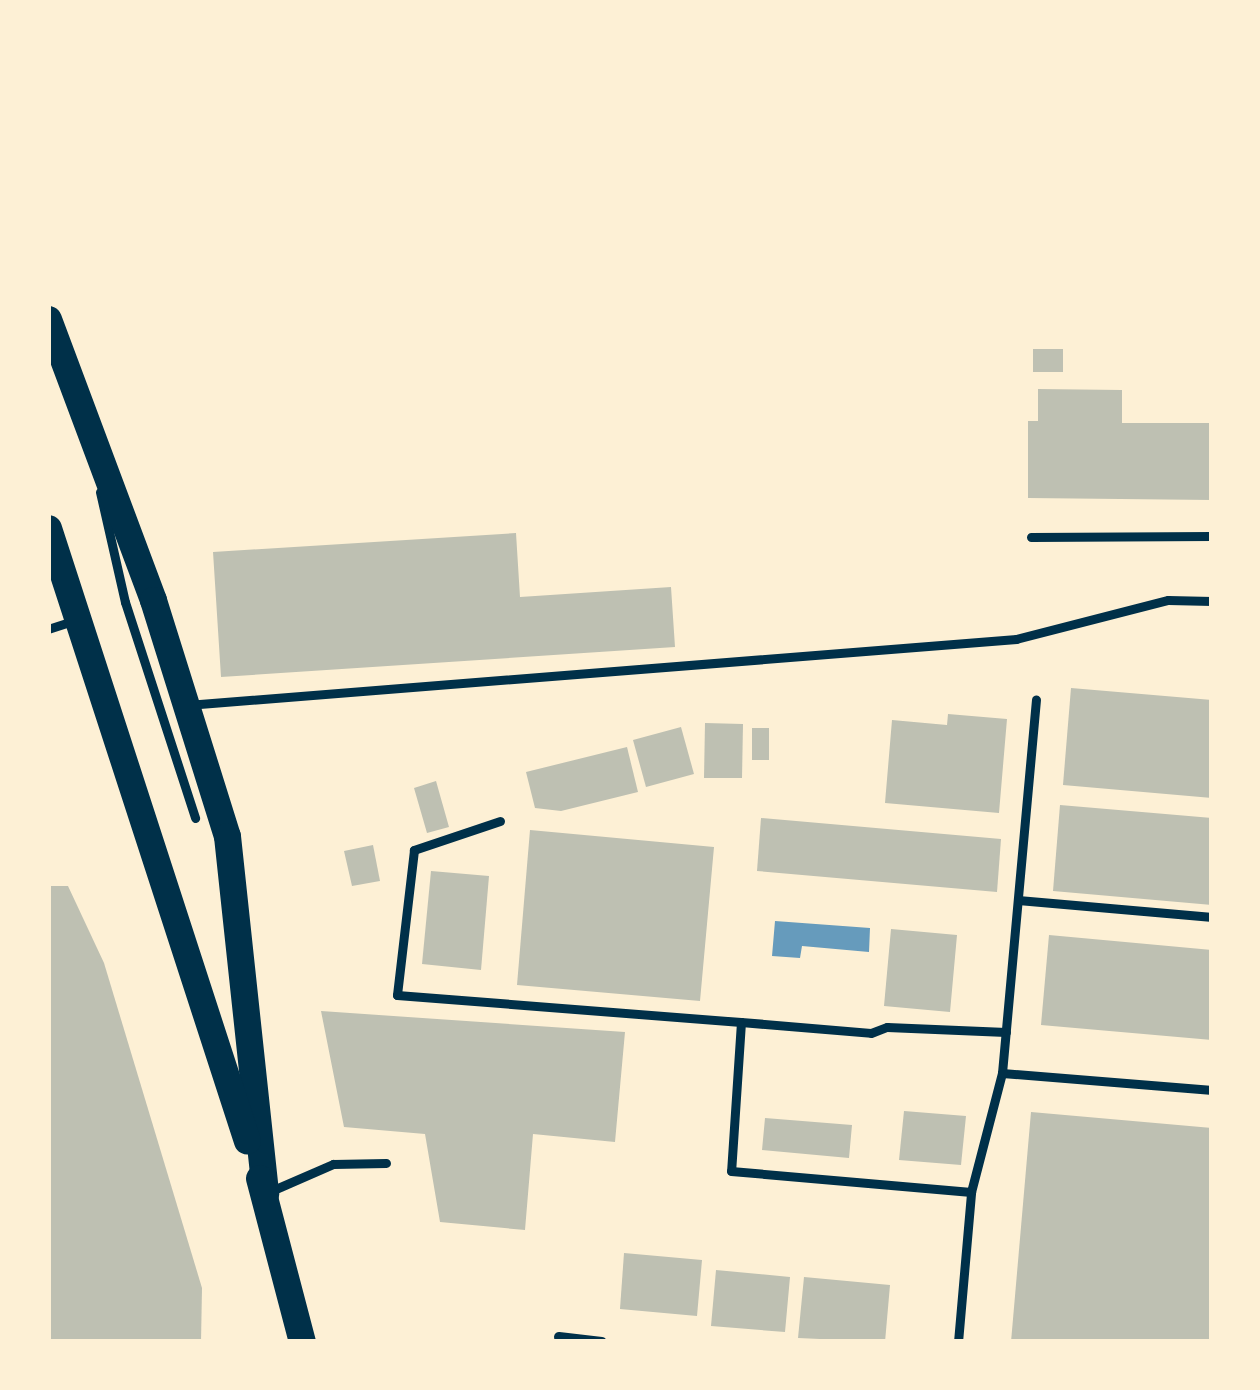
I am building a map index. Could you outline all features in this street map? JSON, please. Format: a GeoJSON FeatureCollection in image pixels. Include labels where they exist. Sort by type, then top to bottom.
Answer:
{"type":"FeatureCollection","features":[{"type":"Feature","properties":{"kind":"main road"},"geometry":{"type":"LineString","coordinates":[[48,319],[69,358],[227,836],[238,898],[265,1194]]}},
{"type":"Feature","properties":{"kind":"main road"},"geometry":{"type":"LineString","coordinates":[[48,528],[61,625],[265,1194],[302,1342]]}},
{"type":"Feature","properties":{"kind":"street"},"geometry":{"type":"LineString","coordinates":[[560,1337],[602,1342]]}},
{"type":"Feature","properties":{"kind":"lane"},"geometry":{"type":"LineString","coordinates":[[69,358],[125,602],[195,818]]}},
{"type":"Feature","properties":{"kind":"lane"},"geometry":{"type":"LineString","coordinates":[[1030,537],[1212,536]]}},
{"type":"Feature","properties":{"kind":"lane"},"geometry":{"type":"LineString","coordinates":[[186,705],[1016,639],[1168,600],[1212,601]]}},
{"type":"Feature","properties":{"kind":"lane"},"geometry":{"type":"LineString","coordinates":[[958,1342],[971,1192],[1002,1073],[1036,700]]}},
{"type":"Feature","properties":{"kind":"lane"},"geometry":{"type":"LineString","coordinates":[[500,821],[414,850],[397,995],[872,1033],[887,1027],[1006,1032]]}},
{"type":"Feature","properties":{"kind":"lane"},"geometry":{"type":"LineString","coordinates":[[1018,900],[1212,917]]}},
{"type":"Feature","properties":{"kind":"lane"},"geometry":{"type":"LineString","coordinates":[[741,1022],[731,1171],[971,1192]]}},
{"type":"Feature","properties":{"kind":"lane"},"geometry":{"type":"LineString","coordinates":[[1002,1073],[1212,1090]]}},
{"type":"Feature","properties":{"kind":"lane"},"geometry":{"type":"LineString","coordinates":[[265,1194],[333,1164],[386,1162]]}},
{"type":"Feature","properties":{"kind":"water"},"geometry":{"type":"Polygon","coordinates":[[[775,921],[870,928],[869,952],[802,946],[800,958],[772,956],[775,921]]]}},
{"type":"Feature","properties":{"kind":"building"},"geometry":{"type":"Polygon","coordinates":[[[1033,349],[1063,349],[1063,372],[1033,372],[1033,349]]]}},
{"type":"Feature","properties":{"kind":"building"},"geometry":{"type":"Polygon","coordinates":[[[1038,389],[1122,390],[1122,423],[1212,423],[1212,500],[1028,498],[1028,421],[1038,421],[1038,389]]]}},
{"type":"Feature","properties":{"kind":"building"},"geometry":{"type":"Polygon","coordinates":[[[516,533],[520,597],[671,587],[675,647],[221,677],[213,552],[516,533]]]}},
{"type":"Feature","properties":{"kind":"building"},"geometry":{"type":"Polygon","coordinates":[[[1071,688],[1212,700],[1212,798],[1063,785],[1071,688]]]}},
{"type":"Feature","properties":{"kind":"building"},"geometry":{"type":"Polygon","coordinates":[[[948,714],[1007,719],[999,813],[885,803],[892,720],[947,725],[948,714]]]}},
{"type":"Feature","properties":{"kind":"building"},"geometry":{"type":"Polygon","coordinates":[[[705,723],[743,724],[742,778],[704,778],[705,723]]]}},
{"type":"Feature","properties":{"kind":"building"},"geometry":{"type":"Polygon","coordinates":[[[681,727],[694,774],[646,787],[633,740],[681,727]]]}},
{"type":"Feature","properties":{"kind":"building"},"geometry":{"type":"Polygon","coordinates":[[[752,728],[769,728],[769,760],[752,760],[752,728]]]}},
{"type":"Feature","properties":{"kind":"building"},"geometry":{"type":"Polygon","coordinates":[[[627,747],[638,792],[561,811],[535,808],[526,772],[627,747]]]}},
{"type":"Feature","properties":{"kind":"building"},"geometry":{"type":"Polygon","coordinates":[[[436,781],[449,827],[427,833],[414,788],[436,781]]]}},
{"type":"Feature","properties":{"kind":"building"},"geometry":{"type":"Polygon","coordinates":[[[1060,805],[1212,818],[1212,905],[1053,891],[1060,805]]]}},
{"type":"Feature","properties":{"kind":"building"},"geometry":{"type":"Polygon","coordinates":[[[761,818],[1001,839],[997,892],[757,871],[761,818]]]}},
{"type":"Feature","properties":{"kind":"building"},"geometry":{"type":"Polygon","coordinates":[[[530,830],[714,847],[700,1001],[517,985],[530,830]]]}},
{"type":"Feature","properties":{"kind":"building"},"geometry":{"type":"Polygon","coordinates":[[[373,845],[380,881],[352,886],[344,851],[373,845]]]}},
{"type":"Feature","properties":{"kind":"building"},"geometry":{"type":"Polygon","coordinates":[[[431,871],[489,876],[481,970],[422,964],[431,871]]]}},
{"type":"Feature","properties":{"kind":"building"},"geometry":{"type":"Polygon","coordinates":[[[48,886],[68,886],[104,963],[202,1288],[201,1342],[48,1342],[48,886]]]}},
{"type":"Feature","properties":{"kind":"building"},"geometry":{"type":"Polygon","coordinates":[[[891,929],[957,935],[950,1012],[884,1006],[891,929]]]}},
{"type":"Feature","properties":{"kind":"building"},"geometry":{"type":"Polygon","coordinates":[[[1049,935],[1212,950],[1212,1040],[1041,1025],[1049,935]]]}},
{"type":"Feature","properties":{"kind":"building"},"geometry":{"type":"Polygon","coordinates":[[[321,1011],[625,1032],[615,1142],[533,1134],[525,1230],[440,1222],[425,1134],[344,1127],[321,1011]]]}},
{"type":"Feature","properties":{"kind":"building"},"geometry":{"type":"Polygon","coordinates":[[[904,1111],[966,1116],[961,1165],[899,1160],[904,1111]]]}},
{"type":"Feature","properties":{"kind":"building"},"geometry":{"type":"Polygon","coordinates":[[[1031,1112],[1212,1128],[1212,1342],[1011,1342],[1031,1112]]]}},
{"type":"Feature","properties":{"kind":"building"},"geometry":{"type":"Polygon","coordinates":[[[765,1118],[852,1125],[849,1158],[762,1150],[765,1118]]]}},
{"type":"Feature","properties":{"kind":"building"},"geometry":{"type":"Polygon","coordinates":[[[624,1253],[702,1260],[697,1316],[620,1309],[624,1253]]]}},
{"type":"Feature","properties":{"kind":"building"},"geometry":{"type":"Polygon","coordinates":[[[716,1270],[790,1277],[785,1332],[711,1326],[716,1270]]]}},
{"type":"Feature","properties":{"kind":"building"},"geometry":{"type":"Polygon","coordinates":[[[804,1277],[890,1285],[885,1342],[798,1338],[804,1277]]]}}]}
